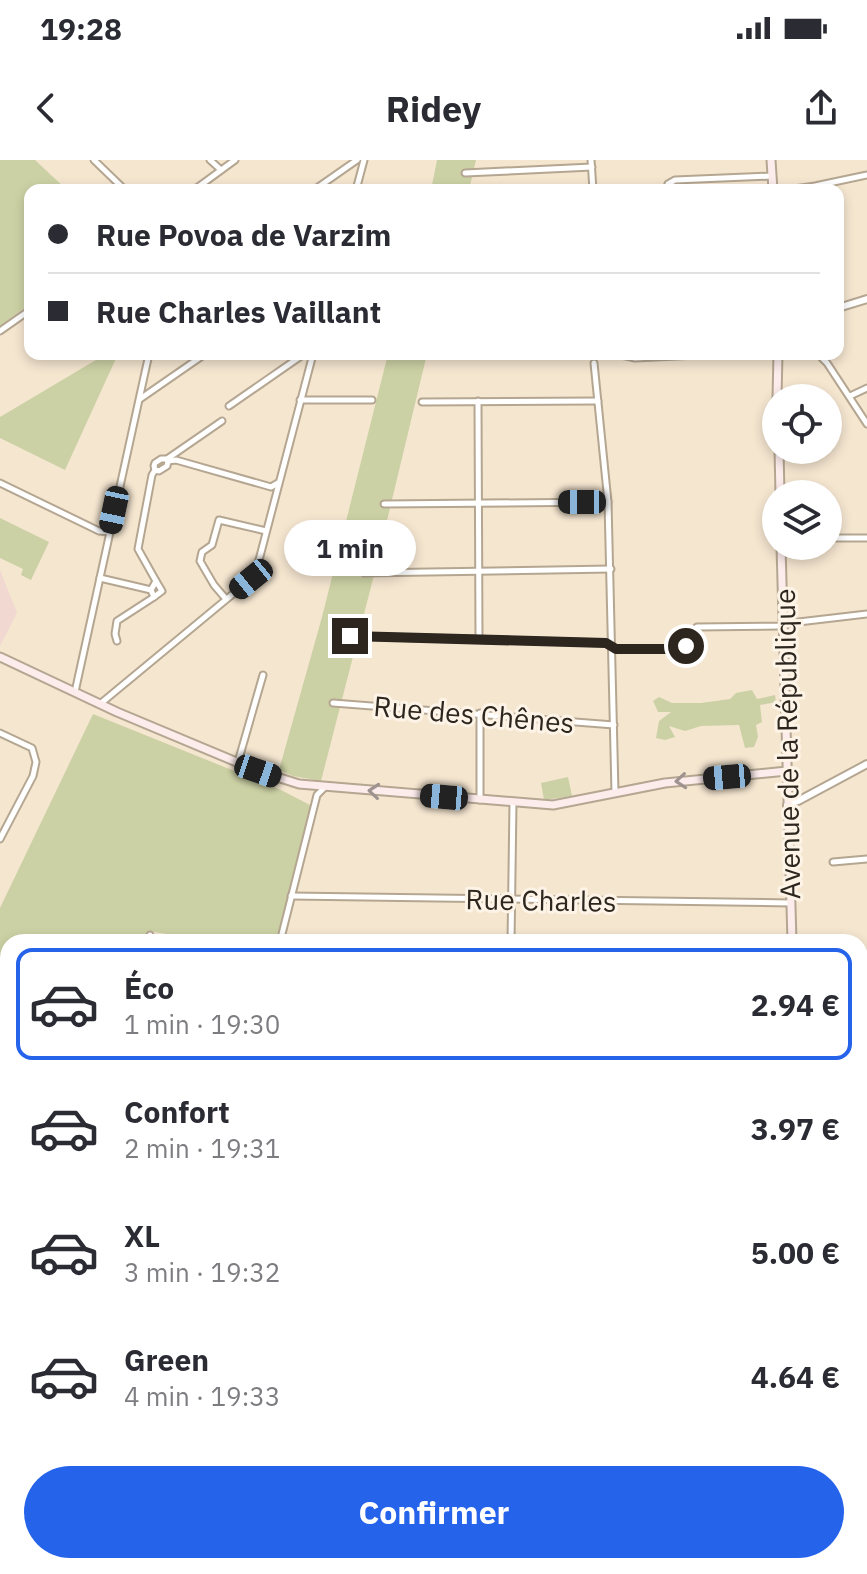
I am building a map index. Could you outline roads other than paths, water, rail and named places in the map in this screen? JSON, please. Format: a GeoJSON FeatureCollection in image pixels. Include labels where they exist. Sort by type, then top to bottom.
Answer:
{"type":"FeatureCollection","features":[{"type":"Feature","properties":{"kind":"main road"},"geometry":{"type":"LineString","coordinates":[[771,160],[773,184]]}},
{"type":"Feature","properties":{"kind":"main road"},"geometry":{"type":"LineString","coordinates":[[778,360],[778,384]]}},
{"type":"Feature","properties":{"kind":"main road","name":"Avenue de la République"},"geometry":{"type":"LineString","coordinates":[[782,560],[792,934]]}},
{"type":"Feature","properties":{"kind":"main road"},"geometry":{"type":"LineString","coordinates":[[0,657],[100,704],[258,771],[299,784],[553,805],[665,783],[787,771]]}},
{"type":"Feature","properties":{"kind":"street"},"geometry":{"type":"LineString","coordinates":[[94,160],[119,184]]}},
{"type":"Feature","properties":{"kind":"street"},"geometry":{"type":"LineString","coordinates":[[210,160],[221,170]]}},
{"type":"Feature","properties":{"kind":"street"},"geometry":{"type":"LineString","coordinates":[[202,184],[235,160]]}},
{"type":"Feature","properties":{"kind":"street"},"geometry":{"type":"LineString","coordinates":[[323,184],[357,160]]}},
{"type":"Feature","properties":{"kind":"street"},"geometry":{"type":"LineString","coordinates":[[358,184],[364,160]]}},
{"type":"Feature","properties":{"kind":"street"},"geometry":{"type":"LineString","coordinates":[[465,173],[591,164],[593,184]]}},
{"type":"Feature","properties":{"kind":"street"},"geometry":{"type":"LineString","coordinates":[[824,184],[867,175]]}},
{"type":"Feature","properties":{"kind":"street"},"geometry":{"type":"LineString","coordinates":[[668,184],[675,180],[772,176]]}},
{"type":"Feature","properties":{"kind":"street"},"geometry":{"type":"LineString","coordinates":[[844,306],[867,299]]}},
{"type":"Feature","properties":{"kind":"street"},"geometry":{"type":"LineString","coordinates":[[0,331],[24,314]]}},
{"type":"Feature","properties":{"kind":"street"},"geometry":{"type":"LineString","coordinates":[[75,692],[148,360]]}},
{"type":"Feature","properties":{"kind":"street"},"geometry":{"type":"LineString","coordinates":[[139,400],[196,360]]}},
{"type":"Feature","properties":{"kind":"street"},"geometry":{"type":"LineString","coordinates":[[229,406],[295,360]]}},
{"type":"Feature","properties":{"kind":"street"},"geometry":{"type":"LineString","coordinates":[[100,704],[251,579],[259,560],[311,360]]}},
{"type":"Feature","properties":{"kind":"street"},"geometry":{"type":"LineString","coordinates":[[824,360],[867,424]]}},
{"type":"Feature","properties":{"kind":"street"},"geometry":{"type":"LineString","coordinates":[[594,363],[608,502],[615,793]]}},
{"type":"Feature","properties":{"kind":"street"},"geometry":{"type":"LineString","coordinates":[[850,396],[867,388]]}},
{"type":"Feature","properties":{"kind":"street"},"geometry":{"type":"LineString","coordinates":[[300,400],[372,400]]}},
{"type":"Feature","properties":{"kind":"street"},"geometry":{"type":"LineString","coordinates":[[478,401],[479,638]]}},
{"type":"Feature","properties":{"kind":"street"},"geometry":{"type":"LineString","coordinates":[[422,402],[598,401]]}},
{"type":"Feature","properties":{"kind":"street"},"geometry":{"type":"LineString","coordinates":[[117,641],[117,621],[162,591],[138,549],[152,475],[222,421]]}},
{"type":"Feature","properties":{"kind":"street"},"geometry":{"type":"LineString","coordinates":[[168,460],[178,460],[271,487],[279,482]]}},
{"type":"Feature","properties":{"kind":"street"},"geometry":{"type":"LineString","coordinates":[[0,483],[99,531],[110,532]]}},
{"type":"Feature","properties":{"kind":"street"},"geometry":{"type":"LineString","coordinates":[[384,504],[608,502]]}},
{"type":"Feature","properties":{"kind":"street"},"geometry":{"type":"LineString","coordinates":[[226,599],[200,561],[202,552],[212,545],[219,520],[266,531]]}},
{"type":"Feature","properties":{"kind":"street"},"geometry":{"type":"LineString","coordinates":[[842,538],[867,538]]}},
{"type":"Feature","properties":{"kind":"street"},"geometry":{"type":"LineString","coordinates":[[364,573],[611,569]]}},
{"type":"Feature","properties":{"kind":"street"},"geometry":{"type":"LineString","coordinates":[[100,578],[151,590]]}},
{"type":"Feature","properties":{"kind":"street"},"geometry":{"type":"LineString","coordinates":[[151,590],[156,581]]}},
{"type":"Feature","properties":{"kind":"street"},"geometry":{"type":"LineString","coordinates":[[151,590],[154,597]]}},
{"type":"Feature","properties":{"kind":"street"},"geometry":{"type":"LineString","coordinates":[[350,636],[606,643],[616,649],[679,649],[686,646],[697,627],[784,625],[866,615]]}},
{"type":"Feature","properties":{"kind":"street"},"geometry":{"type":"LineString","coordinates":[[238,762],[263,675]]}},
{"type":"Feature","properties":{"kind":"street","name":"Rue des Chênes"},"geometry":{"type":"LineString","coordinates":[[333,703],[614,725]]}},
{"type":"Feature","properties":{"kind":"street"},"geometry":{"type":"LineString","coordinates":[[480,713],[480,800]]}},
{"type":"Feature","properties":{"kind":"street"},"geometry":{"type":"LineString","coordinates":[[0,839],[33,776],[36,762],[32,748],[1,736]]}},
{"type":"Feature","properties":{"kind":"street"},"geometry":{"type":"LineString","coordinates":[[787,805],[867,764]]}},
{"type":"Feature","properties":{"kind":"street"},"geometry":{"type":"LineString","coordinates":[[299,784],[317,795]]}},
{"type":"Feature","properties":{"kind":"street"},"geometry":{"type":"LineString","coordinates":[[282,934],[317,795],[326,786]]}},
{"type":"Feature","properties":{"kind":"street"},"geometry":{"type":"LineString","coordinates":[[511,934],[513,802]]}},
{"type":"Feature","properties":{"kind":"street"},"geometry":{"type":"LineString","coordinates":[[833,862],[867,859]]}},
{"type":"Feature","properties":{"kind":"street","name":"Rue Charles"},"geometry":{"type":"LineString","coordinates":[[291,896],[791,903]]}}]}
